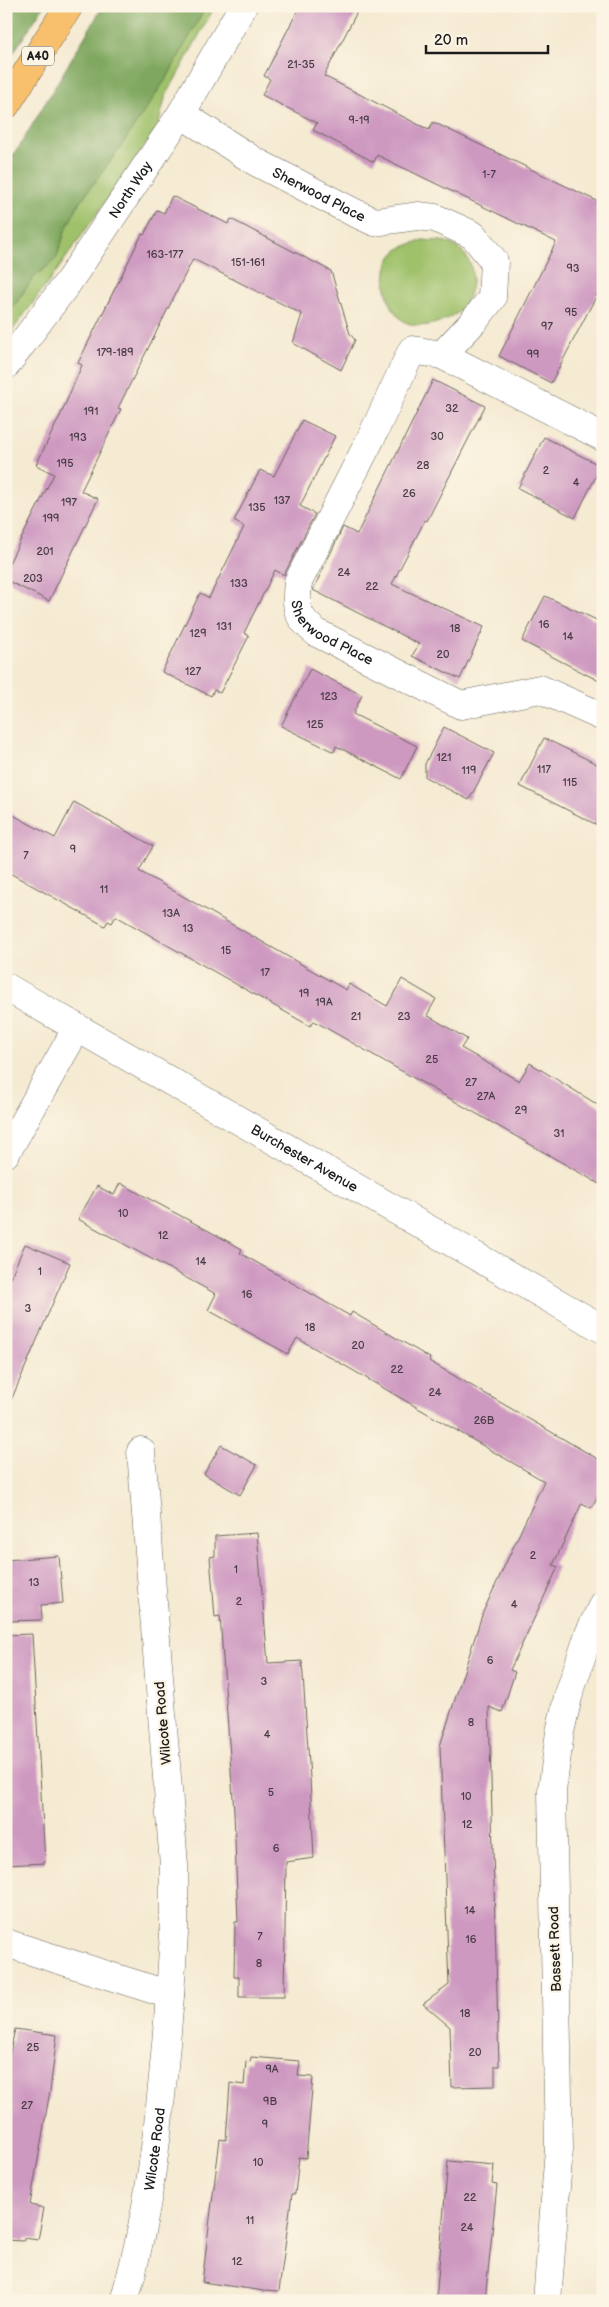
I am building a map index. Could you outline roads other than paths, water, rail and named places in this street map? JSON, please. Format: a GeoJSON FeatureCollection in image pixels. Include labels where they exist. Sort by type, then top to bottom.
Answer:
{"type":"FeatureCollection","features":[{"type":"Feature","properties":{"kind":"highway","name":"A40"},"geometry":{"type":"LineString","coordinates":[[6,105],[69,6]]}},
{"type":"Feature","properties":{"kind":"street","name":"North Way"},"geometry":{"type":"LineString","coordinates":[[6,365],[68,281],[181,114],[243,6]]}},
{"type":"Feature","properties":{"kind":"street","name":"Sherwood Place"},"geometry":{"type":"LineString","coordinates":[[181,114],[256,162],[375,222],[418,216],[435,218],[474,235],[494,261],[492,298],[474,322],[442,355]]}},
{"type":"Feature","properties":{"kind":"street","name":"Sherwood Place"},"geometry":{"type":"LineString","coordinates":[[603,437],[442,355],[412,350],[371,438],[298,582],[296,602],[303,622],[316,633],[461,705],[540,689],[603,717]]}},
{"type":"Feature","properties":{"kind":"street","name":"Burchester Avenue"},"geometry":{"type":"LineString","coordinates":[[6,986],[603,1329]]}},
{"type":"Feature","properties":{"kind":"street"},"geometry":{"type":"LineString","coordinates":[[6,1153],[77,1028]]}},
{"type":"Feature","properties":{"kind":"street","name":"Wilcote Road"},"geometry":{"type":"LineString","coordinates":[[124,2301],[144,2215],[154,2150],[165,2059],[174,1933],[174,1864],[141,1451]]}},
{"type":"Feature","properties":{"kind":"street","name":"Bassett Road"},"geometry":{"type":"LineString","coordinates":[[547,2301],[559,2149],[552,1791],[560,1732],[568,1696],[589,1634],[603,1604]]}},
{"type":"Feature","properties":{"kind":"street"},"geometry":{"type":"LineString","coordinates":[[6,1943],[170,1995]]}}]}
